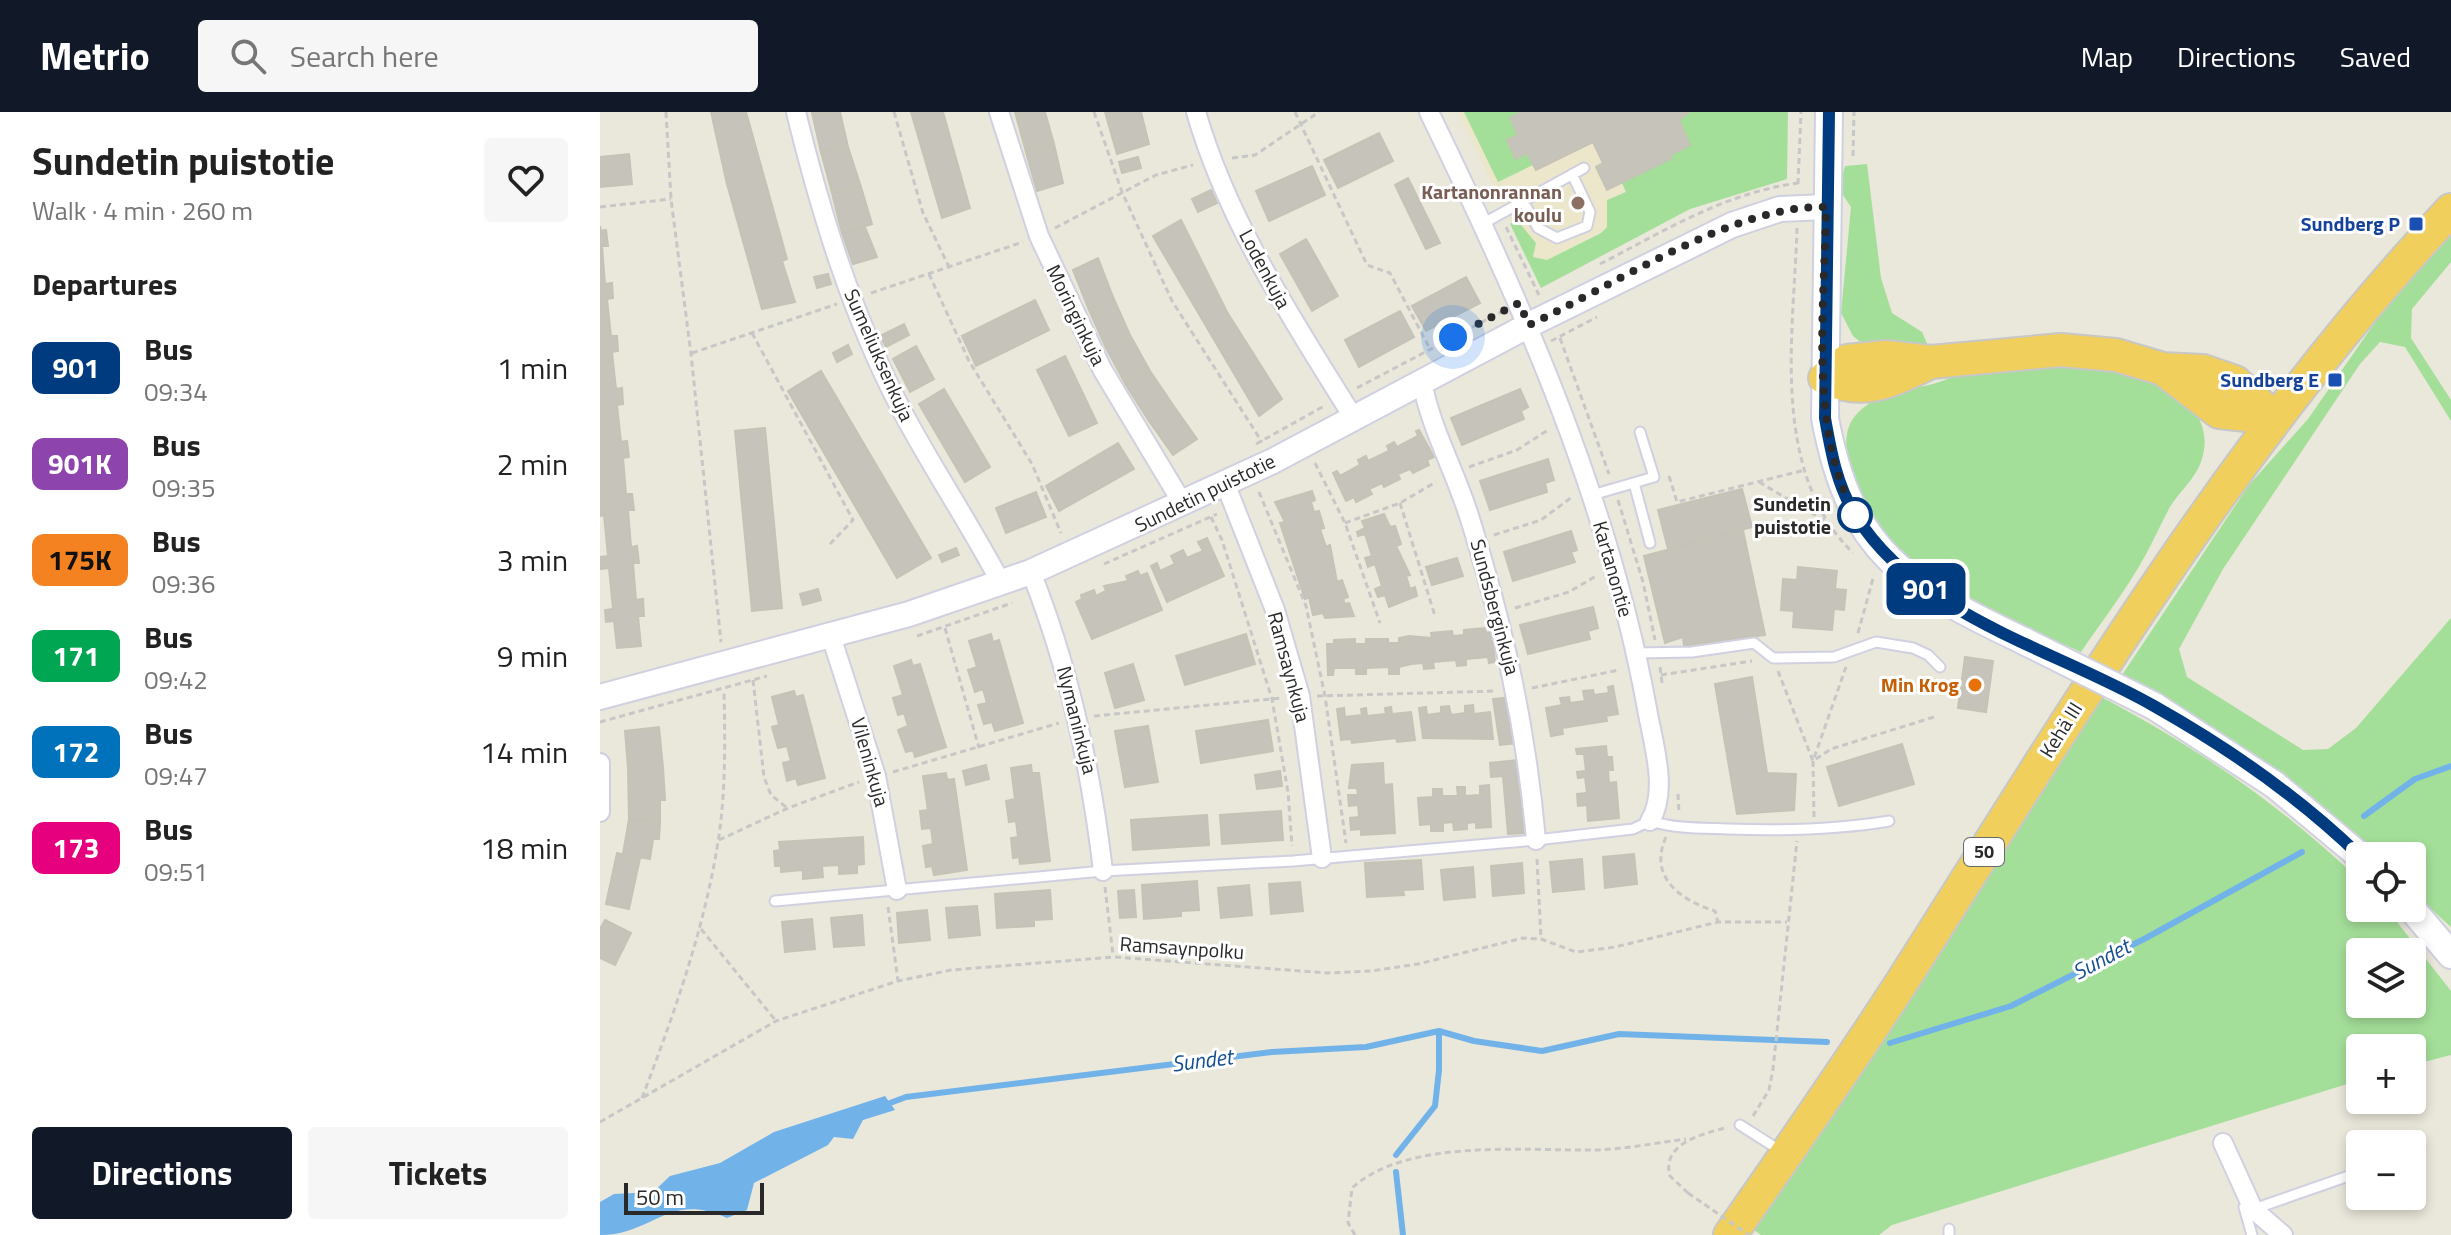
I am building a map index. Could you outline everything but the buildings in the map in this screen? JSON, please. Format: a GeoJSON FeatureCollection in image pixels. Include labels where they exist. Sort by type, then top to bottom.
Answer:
{"type":"FeatureCollection","features":[{"type":"Feature","properties":{"kind":"highway","name":"Kehä III"},"geometry":{"type":"LineString","coordinates":[[1730,1235],[1899,986],[2137,610],[2274,418],[2358,314],[2451,210]]}},
{"type":"Feature","properties":{"kind":"highway"},"geometry":{"type":"LineString","coordinates":[[1825,378],[1847,387],[1882,385],[1931,362],[2061,350],[2116,355],[2163,369],[2219,412],[2274,418]]}},
{"type":"Feature","properties":{"kind":"main road"},"geometry":{"type":"LineString","coordinates":[[1829,112],[1825,418],[1834,467],[1855,515],[1869,535],[1891,561],[1945,602],[2154,706],[2275,785],[2346,844]]}},
{"type":"Feature","properties":{"kind":"main road"},"geometry":{"type":"LineString","coordinates":[[2423,922],[2451,955]]}},
{"type":"Feature","properties":{"kind":"street","name":"Sumeliuksenkuja"},"geometry":{"type":"LineString","coordinates":[[796,112],[822,221],[900,408],[1001,583]]}},
{"type":"Feature","properties":{"kind":"street","name":"Moringinkuja"},"geometry":{"type":"LineString","coordinates":[[999,112],[1039,236],[1102,369],[1183,504]]}},
{"type":"Feature","properties":{"kind":"street","name":"Lodenkuja"},"geometry":{"type":"LineString","coordinates":[[1196,112],[1210,161],[1274,290],[1346,407]]}},
{"type":"Feature","properties":{"kind":"street","name":"Kartanontie"},"geometry":{"type":"LineString","coordinates":[[1434,116],[1524,314],[1591,492],[1638,660],[1657,765],[1657,810],[1650,821]]}},
{"type":"Feature","properties":{"kind":"street","name":"Sundetin puistotie"},"geometry":{"type":"LineString","coordinates":[[600,697],[831,636],[1031,572],[1225,483],[1267,451],[1346,407],[1422,382],[1524,314],[1732,225],[1780,209],[1826,207]]}},
{"type":"Feature","properties":{"kind":"street","name":"Sundsberginkuja"},"geometry":{"type":"LineString","coordinates":[[1422,382],[1426,402],[1458,479],[1500,612],[1528,752],[1536,840]]}},
{"type":"Feature","properties":{"kind":"street","name":"Ramsaynkuja"},"geometry":{"type":"LineString","coordinates":[[1225,483],[1275,610],[1300,696],[1322,858]]}},
{"type":"Feature","properties":{"kind":"street","name":"Nymaninkuja"},"geometry":{"type":"LineString","coordinates":[[1031,572],[1073,691],[1093,790],[1103,871]]}},
{"type":"Feature","properties":{"kind":"street","name":"Vileninkuja"},"geometry":{"type":"LineString","coordinates":[[831,636],[876,776],[891,890]]}},
{"type":"Feature","properties":{"kind":"street"},"geometry":{"type":"LineString","coordinates":[[600,763],[600,812]]}},
{"type":"Feature","properties":{"kind":"street"},"geometry":{"type":"LineString","coordinates":[[2223,1143],[2253,1209],[2283,1235]]}},
{"type":"Feature","properties":{"kind":"lane"},"geometry":{"type":"LineString","coordinates":[[1482,224],[1584,168]]}},
{"type":"Feature","properties":{"kind":"lane"},"geometry":{"type":"LineString","coordinates":[[1523,201],[1538,228],[1557,238],[1587,226],[1590,212],[1572,174]]}},
{"type":"Feature","properties":{"kind":"lane"},"geometry":{"type":"LineString","coordinates":[[1591,492],[1654,477],[1640,432]]}},
{"type":"Feature","properties":{"kind":"lane"},"geometry":{"type":"LineString","coordinates":[[1634,483],[1650,543]]}},
{"type":"Feature","properties":{"kind":"lane"},"geometry":{"type":"LineString","coordinates":[[1638,660],[1754,643],[1773,658],[1852,653],[1876,642],[1913,648],[1928,655],[1940,667]]}},
{"type":"Feature","properties":{"kind":"lane"},"geometry":{"type":"LineString","coordinates":[[775,901],[1103,871],[1293,861],[1536,840],[1633,829],[1650,821],[1670,827],[1798,831],[1839,829],[1889,821]]}},
{"type":"Feature","properties":{"kind":"lane"},"geometry":{"type":"LineString","coordinates":[[1740,1125],[1786,1155]]}},
{"type":"Feature","properties":{"kind":"lane"},"geometry":{"type":"LineString","coordinates":[[2223,1143],[2252,1235]]}},
{"type":"Feature","properties":{"kind":"lane"},"geometry":{"type":"LineString","coordinates":[[2253,1209],[2346,1177]]}},
{"type":"Feature","properties":{"kind":"path"},"geometry":{"type":"LineString","coordinates":[[666,112],[671,199],[691,354],[721,642],[734,638]]}},
{"type":"Feature","properties":{"kind":"path"},"geometry":{"type":"LineString","coordinates":[[894,112],[923,213],[949,267]]}},
{"type":"Feature","properties":{"kind":"path"},"geometry":{"type":"LineString","coordinates":[[1094,112],[1122,192],[1172,301],[1267,451]]}},
{"type":"Feature","properties":{"kind":"path"},"geometry":{"type":"LineString","coordinates":[[1295,112],[1367,265],[1390,273],[1430,349]]}},
{"type":"Feature","properties":{"kind":"path"},"geometry":{"type":"LineString","coordinates":[[691,354],[1039,236],[1156,175],[1210,161],[1255,155],[1319,112]]}},
{"type":"Feature","properties":{"kind":"path"},"geometry":{"type":"LineString","coordinates":[[1596,266],[1709,207],[1770,187],[1798,183],[1801,112]]}},
{"type":"Feature","properties":{"kind":"path"},"geometry":{"type":"LineString","coordinates":[[1853,158],[1854,112]]}},
{"type":"Feature","properties":{"kind":"path"},"geometry":{"type":"LineString","coordinates":[[600,207],[671,199]]}},
{"type":"Feature","properties":{"kind":"path"},"geometry":{"type":"LineString","coordinates":[[929,274],[969,361],[1032,464],[1062,535],[1050,540]]}},
{"type":"Feature","properties":{"kind":"path"},"geometry":{"type":"LineString","coordinates":[[1248,448],[1267,451],[1346,407],[1430,349],[1524,314],[1540,296]]}},
{"type":"Feature","properties":{"kind":"path"},"geometry":{"type":"LineString","coordinates":[[752,333],[853,520],[830,544]]}},
{"type":"Feature","properties":{"kind":"path"},"geometry":{"type":"LineString","coordinates":[[1609,475],[1665,458],[1677,502],[1805,470]]}},
{"type":"Feature","properties":{"kind":"path"},"geometry":{"type":"LineString","coordinates":[[1315,463],[1345,523],[1380,623]]}},
{"type":"Feature","properties":{"kind":"path"},"geometry":{"type":"LineString","coordinates":[[1759,481],[1828,523]]}},
{"type":"Feature","properties":{"kind":"path"},"geometry":{"type":"LineString","coordinates":[[1477,541],[1541,520],[1561,502],[1591,492]]}},
{"type":"Feature","properties":{"kind":"path"},"geometry":{"type":"LineString","coordinates":[[1400,503],[1435,616]]}},
{"type":"Feature","properties":{"kind":"path"},"geometry":{"type":"LineString","coordinates":[[1211,517],[1222,540],[1272,699],[1288,792],[1293,861]]}},
{"type":"Feature","properties":{"kind":"path"},"geometry":{"type":"LineString","coordinates":[[1500,612],[1569,592],[1586,579],[1614,570]]}},
{"type":"Feature","properties":{"kind":"path"},"geometry":{"type":"LineString","coordinates":[[1813,761],[1852,653],[1875,573]]}},
{"type":"Feature","properties":{"kind":"path"},"geometry":{"type":"LineString","coordinates":[[945,628],[979,748]]}},
{"type":"Feature","properties":{"kind":"path"},"geometry":{"type":"LineString","coordinates":[[1355,1235],[1348,1223],[1352,1188],[1369,1173],[1392,1164],[1438,1155],[1531,1148],[1597,1150],[1686,1139],[1740,1125],[1760,1107],[1769,1090],[1773,1069],[1798,831],[1815,816],[1813,761],[1773,658],[1661,675]]}},
{"type":"Feature","properties":{"kind":"path"},"geometry":{"type":"LineString","coordinates":[[719,840],[788,808],[876,776],[1078,717],[1300,696],[1518,691],[1638,660],[1659,664]]}},
{"type":"Feature","properties":{"kind":"path"},"geometry":{"type":"LineString","coordinates":[[753,680],[764,777],[771,795],[788,808]]}},
{"type":"Feature","properties":{"kind":"path"},"geometry":{"type":"LineString","coordinates":[[600,722],[724,691],[724,770],[719,840],[701,929],[642,1098]]}},
{"type":"Feature","properties":{"kind":"path"},"geometry":{"type":"LineString","coordinates":[[1813,761],[1831,749],[1934,717]]}},
{"type":"Feature","properties":{"kind":"path"},"geometry":{"type":"LineString","coordinates":[[1666,837],[1659,851],[1662,875],[1687,902],[1715,911],[1718,922]]}},
{"type":"Feature","properties":{"kind":"path"},"geometry":{"type":"LineString","coordinates":[[1536,840],[1541,939]]}},
{"type":"Feature","properties":{"kind":"path"},"geometry":{"type":"LineString","coordinates":[[1103,871],[1114,957]]}},
{"type":"Feature","properties":{"kind":"path"},"geometry":{"type":"LineString","coordinates":[[891,890],[898,981]]}},
{"type":"Feature","properties":{"kind":"path","name":"Ramsaynpolku"},"geometry":{"type":"LineString","coordinates":[[600,1122],[776,1021],[898,981],[951,970],[1114,957],[1327,973],[1371,971],[1418,964],[1523,938],[1541,939],[1576,952],[1643,942],[1718,922],[1787,922]]}},
{"type":"Feature","properties":{"kind":"path"},"geometry":{"type":"LineString","coordinates":[[701,929],[776,1021]]}},
{"type":"Feature","properties":{"kind":"path"},"geometry":{"type":"LineString","coordinates":[[1686,1139],[1673,1155],[1668,1170],[1675,1184],[1749,1235]]}},
{"type":"Feature","properties":{"kind":"shaded area","name":"Kartanonrannan koulu"},"geometry":{"type":"Polygon","coordinates":[[[1458,112],[1703,112],[1704,178],[1532,268],[1458,112]]]}},
{"type":"Feature","properties":{"kind":"green space"},"geometry":{"type":"Polygon","coordinates":[[[1464,112],[1522,112],[1518,135],[1507,141],[1516,159],[1527,153],[1533,165],[1498,182],[1464,112]]]}},
{"type":"Feature","properties":{"kind":"green space"},"geometry":{"type":"Polygon","coordinates":[[[1689,112],[1788,112],[1787,179],[1690,209],[1541,288],[1510,224],[1517,220],[1536,243],[1533,257],[1547,260],[1601,233],[1607,227],[1607,200],[1626,192],[1622,183],[1671,158],[1670,155],[1689,145],[1679,120],[1689,112]]]}},
{"type":"Feature","properties":{"kind":"green space"},"geometry":{"type":"Polygon","coordinates":[[[1867,164],[1881,278],[1892,313],[1922,332],[1929,348],[1864,345],[1853,336],[1841,313],[1851,207],[1839,189],[1845,166],[1867,164]]]}},
{"type":"Feature","properties":{"kind":"green space"},"geometry":{"type":"Polygon","coordinates":[[[2451,230],[2451,262],[2412,309],[2411,338],[2451,400],[2451,421],[2405,347],[2380,342],[2360,364],[2223,569],[2179,649],[2187,677],[2303,750],[2328,749],[2356,728],[2451,618],[2451,927],[2426,905],[2426,842],[2352,842],[2120,678],[2249,485],[2308,419],[2376,321],[2451,230]]]}},
{"type":"Feature","properties":{"kind":"green space"},"geometry":{"type":"Polygon","coordinates":[[[2058,363],[2105,369],[2158,385],[2180,398],[2197,415],[2204,436],[2198,468],[2170,507],[2130,581],[2081,652],[1979,606],[1921,568],[1895,544],[1873,515],[1851,473],[1846,448],[1848,430],[1855,416],[1864,407],[1885,396],[1934,384],[1967,371],[1975,375],[2058,363]]]}},
{"type":"Feature","properties":{"kind":"green space"},"geometry":{"type":"Polygon","coordinates":[[[2101,697],[2204,757],[2270,803],[2331,854],[2346,868],[2346,922],[2397,922],[2409,938],[2346,938],[2346,1018],[2426,1018],[2426,959],[2451,991],[2451,1055],[2426,1061],[2426,1034],[2346,1034],[2346,1084],[1892,1225],[1879,1235],[1761,1235],[1753,1229],[2101,697]]]}},
{"type":"Feature","properties":{"kind":"water"},"geometry":{"type":"Polygon","coordinates":[[[885,1096],[895,1110],[863,1120],[853,1139],[834,1137],[828,1145],[754,1183],[747,1210],[727,1218],[690,1209],[662,1216],[634,1229],[600,1235],[600,1202],[614,1194],[653,1192],[670,1176],[720,1163],[774,1132],[885,1096]]]}},
{"type":"Feature","properties":{"kind":"waterway","name":"Sundet"},"geometry":{"type":"LineString","coordinates":[[2364,816],[2415,779],[2451,766]]}},
{"type":"Feature","properties":{"kind":"waterway","name":"Sundet"},"geometry":{"type":"LineString","coordinates":[[1890,1043],[2011,1006],[2146,938],[2302,852]]}},
{"type":"Feature","properties":{"kind":"waterway","name":"Sundet"},"geometry":{"type":"LineString","coordinates":[[890,1103],[906,1097],[1272,1052],[1366,1047],[1439,1031],[1474,1041],[1542,1051],[1619,1034],[1827,1042]]}},
{"type":"Feature","properties":{"kind":"waterway"},"geometry":{"type":"LineString","coordinates":[[1396,1155],[1435,1106],[1439,1031]]}},
{"type":"Feature","properties":{"kind":"waterway"},"geometry":{"type":"LineString","coordinates":[[1396,1172],[1403,1235]]}},
{"type":"Feature","properties":{"kind":"bus line","name":"901"},"geometry":{"type":"LineString","coordinates":[[1829,112],[1825,418],[1834,467],[1855,515],[1869,535],[1891,561],[1945,602],[2154,706],[2275,785],[2346,843]]}},
{"type":"Feature","properties":{"kind":"place","name":"Kartanonrannan koulu"},"geometry":{"type":"Point","coordinates":[1578,203]}},
{"type":"Feature","properties":{"kind":"place","name":"Sundberg P"},"geometry":{"type":"Point","coordinates":[2416,224]}},
{"type":"Feature","properties":{"kind":"place","name":"Sundberg E"},"geometry":{"type":"Point","coordinates":[2335,380]}},
{"type":"Feature","properties":{"kind":"place","name":"Sundetin puistotie"},"geometry":{"type":"Point","coordinates":[1855,515]}},
{"type":"Feature","properties":{"kind":"place","name":"Min Krog"},"geometry":{"type":"Point","coordinates":[1975,685]}},
{"type":"Feature","properties":{"kind":"route"},"geometry":{"type":"LineString","coordinates":[[1453,337],[1519,303],[1529,325],[1732,225],[1780,209],[1826,207],[1825,418],[1834,467],[1855,515]]}}]}
